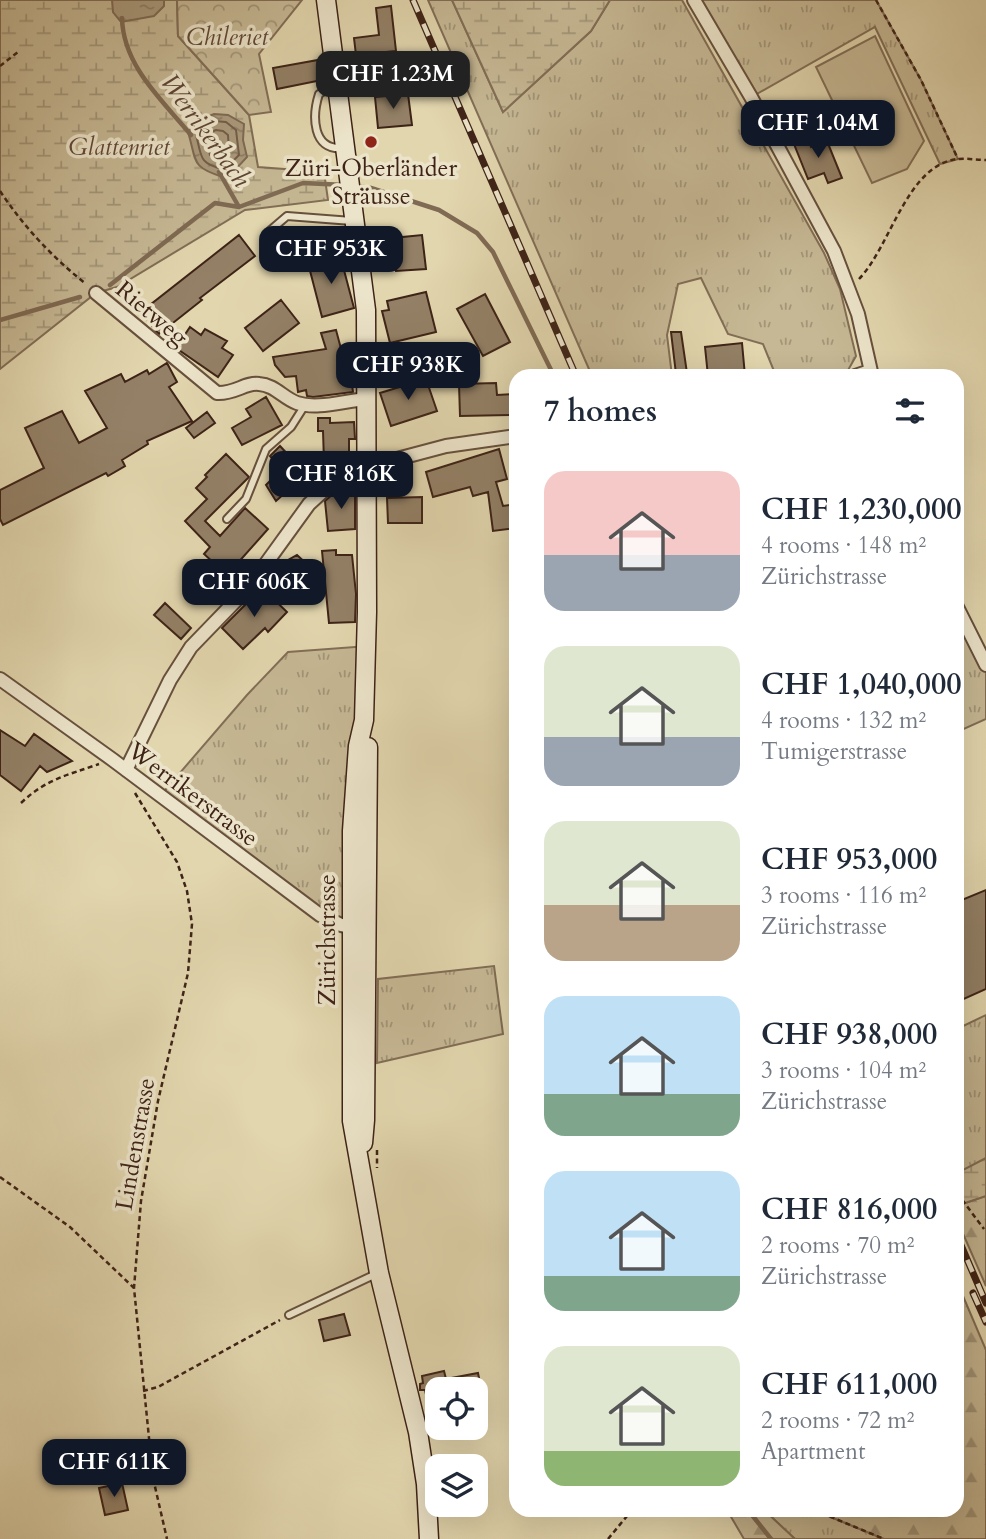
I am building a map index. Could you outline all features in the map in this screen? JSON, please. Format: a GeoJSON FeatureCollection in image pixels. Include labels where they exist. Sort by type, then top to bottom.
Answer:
{"type":"FeatureCollection","features":[{"type":"Feature","properties":{"kind":"main road","name":"Zürichstrasse"},"geometry":{"type":"LineString","coordinates":[[326,0],[344,88],[345,148],[366,310],[368,399],[365,720],[368,737],[359,929],[365,1120],[361,1160],[367,1212],[379,1273],[418,1432],[426,1485],[429,1539]]}},
{"type":"Feature","properties":{"kind":"street"},"geometry":{"type":"LineString","coordinates":[[694,0],[769,130],[834,251],[850,289],[870,369]]}},
{"type":"Feature","properties":{"kind":"street","name":"Rietweg"},"geometry":{"type":"LineString","coordinates":[[96,293],[218,393],[230,394],[256,383],[273,387],[294,402],[305,405]]}},
{"type":"Feature","properties":{"kind":"street"},"geometry":{"type":"LineString","coordinates":[[305,405],[368,399]]}},
{"type":"Feature","properties":{"kind":"street"},"geometry":{"type":"LineString","coordinates":[[126,770],[170,680],[191,647],[249,587],[309,504],[331,484],[359,475],[378,464],[446,446],[509,437]]}},
{"type":"Feature","properties":{"kind":"street"},"geometry":{"type":"LineString","coordinates":[[964,621],[986,665]]}},
{"type":"Feature","properties":{"kind":"street","name":"Werrikerstrasse"},"geometry":{"type":"LineString","coordinates":[[0,679],[320,915],[359,929]]}},
{"type":"Feature","properties":{"kind":"lane"},"geometry":{"type":"LineString","coordinates":[[344,88],[326,90],[319,94],[315,107],[315,122],[318,137],[328,147],[345,148]]}},
{"type":"Feature","properties":{"kind":"lane"},"geometry":{"type":"LineString","coordinates":[[266,234],[287,216],[354,221]]}},
{"type":"Feature","properties":{"kind":"lane"},"geometry":{"type":"LineString","coordinates":[[227,519],[246,499],[266,449],[290,427],[305,405]]}},
{"type":"Feature","properties":{"kind":"lane"},"geometry":{"type":"LineString","coordinates":[[289,1315],[379,1273]]}},
{"type":"Feature","properties":{"kind":"path"},"geometry":{"type":"LineString","coordinates":[[876,0],[921,80],[958,159]]}},
{"type":"Feature","properties":{"kind":"path"},"geometry":{"type":"LineString","coordinates":[[0,66],[18,52]]}},
{"type":"Feature","properties":{"kind":"path"},"geometry":{"type":"LineString","coordinates":[[850,289],[870,268],[910,196],[925,176],[940,164],[958,159],[986,160]]}},
{"type":"Feature","properties":{"kind":"path","name":"Rietweg"},"geometry":{"type":"LineString","coordinates":[[0,191],[29,231],[50,254],[96,293]]}},
{"type":"Feature","properties":{"kind":"path"},"geometry":{"type":"LineString","coordinates":[[21,803],[38,788],[57,778],[113,760]]}},
{"type":"Feature","properties":{"kind":"path","name":"Lindenstrasse"},"geometry":{"type":"LineString","coordinates":[[126,770],[134,790],[177,862],[187,891],[192,924],[187,980],[158,1101],[141,1201],[134,1288],[153,1478],[167,1539]]}},
{"type":"Feature","properties":{"kind":"path"},"geometry":{"type":"LineString","coordinates":[[377,1150],[378,1177]]}},
{"type":"Feature","properties":{"kind":"path"},"geometry":{"type":"LineString","coordinates":[[0,1177],[70,1227],[134,1288]]}},
{"type":"Feature","properties":{"kind":"path"},"geometry":{"type":"LineString","coordinates":[[964,1202],[984,1229]]}},
{"type":"Feature","properties":{"kind":"path"},"geometry":{"type":"LineString","coordinates":[[144,1391],[158,1387],[289,1315]]}},
{"type":"Feature","properties":{"kind":"path"},"geometry":{"type":"LineString","coordinates":[[608,1539],[626,1517]]}},
{"type":"Feature","properties":{"kind":"path"},"geometry":{"type":"LineString","coordinates":[[831,1517],[884,1539]]}},
{"type":"Feature","properties":{"kind":"green space","name":"Glattenriet"},"geometry":{"type":"Polygon","coordinates":[[[0,0],[177,0],[178,36],[249,115],[258,167],[324,172],[328,200],[245,210],[117,287],[96,293],[0,369],[0,0]]]}},
{"type":"Feature","properties":{"kind":"green space","name":"Chileriet"},"geometry":{"type":"Polygon","coordinates":[[[177,0],[302,0],[259,54],[271,112],[249,115],[178,36],[177,0]]]}},
{"type":"Feature","properties":{"kind":"green space"},"geometry":{"type":"Polygon","coordinates":[[[428,0],[452,0],[503,112],[591,31],[610,0],[682,0],[824,253],[840,289],[856,356],[849,369],[773,369],[763,344],[728,334],[701,278],[678,284],[667,335],[671,369],[589,369],[428,0]]]}},
{"type":"Feature","properties":{"kind":"green space"},"geometry":{"type":"Polygon","coordinates":[[[452,0],[610,0],[591,31],[503,112],[452,0]]]}},
{"type":"Feature","properties":{"kind":"green space"},"geometry":{"type":"Polygon","coordinates":[[[700,0],[876,0],[921,80],[958,159],[940,164],[875,27],[755,95],[700,0]]]}},
{"type":"Feature","properties":{"kind":"green space"},"geometry":{"type":"Polygon","coordinates":[[[875,36],[924,141],[907,169],[872,183],[816,67],[875,36]]]}},
{"type":"Feature","properties":{"kind":"green space"},"geometry":{"type":"Polygon","coordinates":[[[964,621],[986,665],[986,719],[964,729],[964,621]]]}},
{"type":"Feature","properties":{"kind":"green space"},"geometry":{"type":"Polygon","coordinates":[[[368,646],[351,928],[341,925],[160,796],[288,652],[368,646]]]}},
{"type":"Feature","properties":{"kind":"green space"},"geometry":{"type":"Polygon","coordinates":[[[494,966],[503,1034],[377,1063],[378,979],[494,966]]]}},
{"type":"Feature","properties":{"kind":"green space"},"geometry":{"type":"Polygon","coordinates":[[[986,1015],[986,1196],[964,1204],[964,1026],[986,1015]]]}},
{"type":"Feature","properties":{"kind":"green space"},"geometry":{"type":"Polygon","coordinates":[[[986,1158],[986,1196],[965,1203],[964,1169],[986,1158]]]}},
{"type":"Feature","properties":{"kind":"green space"},"geometry":{"type":"Polygon","coordinates":[[[986,1196],[986,1286],[964,1236],[965,1203],[986,1196]]]}},
{"type":"Feature","properties":{"kind":"green space"},"geometry":{"type":"Polygon","coordinates":[[[964,1298],[986,1350],[986,1539],[884,1539],[831,1517],[964,1517],[964,1298]]]}},
{"type":"Feature","properties":{"kind":"green space"},"geometry":{"type":"Polygon","coordinates":[[[731,1517],[771,1517],[795,1539],[744,1539],[731,1517]]]}},
{"type":"Feature","properties":{"kind":"green space"},"geometry":{"type":"Polygon","coordinates":[[[771,1517],[831,1517],[884,1539],[795,1539],[771,1517]]]}},
{"type":"Feature","properties":{"kind":"water"},"geometry":{"type":"Polygon","coordinates":[[[112,0],[164,0],[164,6],[154,16],[121,22],[113,12],[112,0]]]}},
{"type":"Feature","properties":{"kind":"water","name":"Werrikerbach"},"geometry":{"type":"Polygon","coordinates":[[[214,114],[228,115],[244,124],[243,140],[247,157],[235,170],[223,177],[205,170],[196,162],[188,132],[201,119],[214,114]]]}},
{"type":"Feature","properties":{"kind":"building"},"geometry":{"type":"Polygon","coordinates":[[[391,6],[396,51],[356,55],[354,38],[379,35],[376,8],[391,6]]]}},
{"type":"Feature","properties":{"kind":"building"},"geometry":{"type":"Polygon","coordinates":[[[318,60],[322,80],[277,89],[273,68],[318,60]]]}},
{"type":"Feature","properties":{"kind":"building"},"geometry":{"type":"Polygon","coordinates":[[[408,94],[412,125],[378,128],[375,97],[408,94]]]}},
{"type":"Feature","properties":{"kind":"building"},"geometry":{"type":"Polygon","coordinates":[[[808,138],[811,147],[827,141],[842,178],[828,183],[824,173],[808,179],[794,144],[808,138]]]}},
{"type":"Feature","properties":{"kind":"building"},"geometry":{"type":"Polygon","coordinates":[[[239,235],[255,256],[159,334],[141,312],[239,235]]]}},
{"type":"Feature","properties":{"kind":"building"},"geometry":{"type":"Polygon","coordinates":[[[422,235],[426,269],[396,271],[393,238],[422,235]]]}},
{"type":"Feature","properties":{"kind":"building"},"geometry":{"type":"Polygon","coordinates":[[[340,255],[354,308],[322,317],[308,263],[340,255]]]}},
{"type":"Feature","properties":{"kind":"building"},"geometry":{"type":"Polygon","coordinates":[[[426,292],[436,332],[390,343],[382,311],[389,310],[387,301],[426,292]]]}},
{"type":"Feature","properties":{"kind":"building"},"geometry":{"type":"Polygon","coordinates":[[[485,294],[510,342],[483,356],[457,309],[485,294]]]}},
{"type":"Feature","properties":{"kind":"building"},"geometry":{"type":"Polygon","coordinates":[[[281,300],[299,323],[263,351],[245,328],[281,300]]]}},
{"type":"Feature","properties":{"kind":"building"},"geometry":{"type":"Polygon","coordinates":[[[190,327],[201,335],[205,329],[227,341],[222,348],[233,355],[218,377],[176,348],[190,327]]]}},
{"type":"Feature","properties":{"kind":"building"},"geometry":{"type":"Polygon","coordinates":[[[336,330],[347,371],[350,371],[353,392],[313,397],[307,396],[306,390],[298,392],[296,376],[285,377],[275,365],[273,357],[326,349],[321,333],[336,330]]]}},
{"type":"Feature","properties":{"kind":"building"},"geometry":{"type":"Polygon","coordinates":[[[671,332],[681,332],[686,369],[675,369],[671,332]]]}},
{"type":"Feature","properties":{"kind":"building"},"geometry":{"type":"Polygon","coordinates":[[[742,343],[744,369],[707,369],[705,347],[742,343]]]}},
{"type":"Feature","properties":{"kind":"building"},"geometry":{"type":"Polygon","coordinates":[[[167,363],[177,382],[169,387],[192,421],[147,441],[148,444],[122,460],[125,466],[108,476],[106,473],[3,525],[0,519],[0,490],[44,468],[25,428],[62,411],[79,443],[107,428],[85,391],[121,374],[125,382],[147,370],[149,374],[167,363]]]}},
{"type":"Feature","properties":{"kind":"building"},"geometry":{"type":"Polygon","coordinates":[[[426,379],[437,411],[391,426],[380,393],[426,379]]]}},
{"type":"Feature","properties":{"kind":"building"},"geometry":{"type":"Polygon","coordinates":[[[496,383],[497,395],[509,394],[509,415],[460,416],[459,384],[496,383]]]}},
{"type":"Feature","properties":{"kind":"building"},"geometry":{"type":"Polygon","coordinates":[[[266,397],[282,425],[242,445],[232,428],[251,417],[246,409],[266,397]]]}},
{"type":"Feature","properties":{"kind":"building"},"geometry":{"type":"Polygon","coordinates":[[[207,412],[215,423],[194,438],[186,428],[207,412]]]}},
{"type":"Feature","properties":{"kind":"building"},"geometry":{"type":"Polygon","coordinates":[[[318,418],[330,418],[330,423],[354,422],[355,439],[349,439],[349,462],[324,462],[323,431],[318,431],[318,418]]]}},
{"type":"Feature","properties":{"kind":"building"},"geometry":{"type":"Polygon","coordinates":[[[280,446],[306,474],[276,501],[266,485],[279,472],[273,466],[276,463],[270,456],[280,446]]]}},
{"type":"Feature","properties":{"kind":"building"},"geometry":{"type":"Polygon","coordinates":[[[499,449],[507,479],[496,482],[503,506],[509,505],[509,529],[493,531],[488,492],[473,496],[470,487],[433,497],[426,472],[499,449]]]}},
{"type":"Feature","properties":{"kind":"building"},"geometry":{"type":"Polygon","coordinates":[[[226,454],[249,477],[205,521],[220,536],[245,508],[268,529],[227,575],[204,554],[210,547],[185,521],[207,499],[196,488],[226,454]]]}},
{"type":"Feature","properties":{"kind":"building"},"geometry":{"type":"Polygon","coordinates":[[[355,491],[355,529],[328,531],[325,501],[334,493],[355,491]]]}},
{"type":"Feature","properties":{"kind":"building"},"geometry":{"type":"Polygon","coordinates":[[[422,497],[422,523],[388,523],[387,498],[422,497]]]}},
{"type":"Feature","properties":{"kind":"building"},"geometry":{"type":"Polygon","coordinates":[[[336,550],[336,555],[352,555],[356,594],[355,622],[329,623],[322,551],[336,550]]]}},
{"type":"Feature","properties":{"kind":"building"},"geometry":{"type":"Polygon","coordinates":[[[297,555],[308,565],[317,584],[287,597],[274,568],[297,555]]]}},
{"type":"Feature","properties":{"kind":"building"},"geometry":{"type":"Polygon","coordinates":[[[262,588],[287,612],[268,632],[265,628],[243,649],[222,628],[262,588]]]}},
{"type":"Feature","properties":{"kind":"building"},"geometry":{"type":"Polygon","coordinates":[[[165,603],[191,628],[181,639],[154,615],[165,603]]]}},
{"type":"Feature","properties":{"kind":"building"},"geometry":{"type":"Polygon","coordinates":[[[0,730],[25,746],[34,734],[72,761],[47,772],[40,766],[21,791],[0,775],[0,730]]]}},
{"type":"Feature","properties":{"kind":"building"},"geometry":{"type":"Polygon","coordinates":[[[986,890],[986,989],[964,999],[964,899],[986,890]]]}},
{"type":"Feature","properties":{"kind":"building"},"geometry":{"type":"Polygon","coordinates":[[[344,1314],[350,1335],[324,1341],[319,1320],[344,1314]]]}},
{"type":"Feature","properties":{"kind":"building"},"geometry":{"type":"Polygon","coordinates":[[[444,1371],[446,1377],[425,1377],[425,1390],[420,1390],[422,1376],[444,1371]]]}},
{"type":"Feature","properties":{"kind":"building"},"geometry":{"type":"Polygon","coordinates":[[[478,1373],[479,1377],[457,1377],[478,1373]]]}},
{"type":"Feature","properties":{"kind":"building"},"geometry":{"type":"Polygon","coordinates":[[[122,1483],[128,1510],[105,1515],[99,1488],[122,1483]]]}},
{"type":"Feature","properties":{"kind":"waterway","name":"Werrikerbach"},"geometry":{"type":"LineString","coordinates":[[122,18],[129,52],[137,67],[157,96],[191,135]]}},
{"type":"Feature","properties":{"kind":"waterway","name":"Werrikerbach"},"geometry":{"type":"LineString","coordinates":[[219,172],[239,207]]}},
{"type":"Feature","properties":{"kind":"waterway"},"geometry":{"type":"LineString","coordinates":[[110,285],[215,203],[239,207],[303,183],[345,185]]}},
{"type":"Feature","properties":{"kind":"waterway","name":"Werrikerbach"},"geometry":{"type":"LineString","coordinates":[[354,186],[371,188],[439,210],[477,233],[493,252],[551,369]]}},
{"type":"Feature","properties":{"kind":"waterway"},"geometry":{"type":"LineString","coordinates":[[0,320],[80,297]]}},
{"type":"Feature","properties":{"kind":"waterway","name":"Werrikerbach"},"geometry":{"type":"LineString","coordinates":[[754,1517],[771,1539]]}},
{"type":"Feature","properties":{"kind":"railway"},"geometry":{"type":"LineString","coordinates":[[413,0],[573,369]]}},
{"type":"Feature","properties":{"kind":"railway"},"geometry":{"type":"LineString","coordinates":[[964,1252],[986,1303]]}},
{"type":"Feature","properties":{"kind":"railway"},"geometry":{"type":"LineString","coordinates":[[973,1293],[986,1322]]}},
{"type":"Feature","properties":{"kind":"place","name":"Züri-Oberländer Sträusse"},"geometry":{"type":"Point","coordinates":[371,142]}}]}
